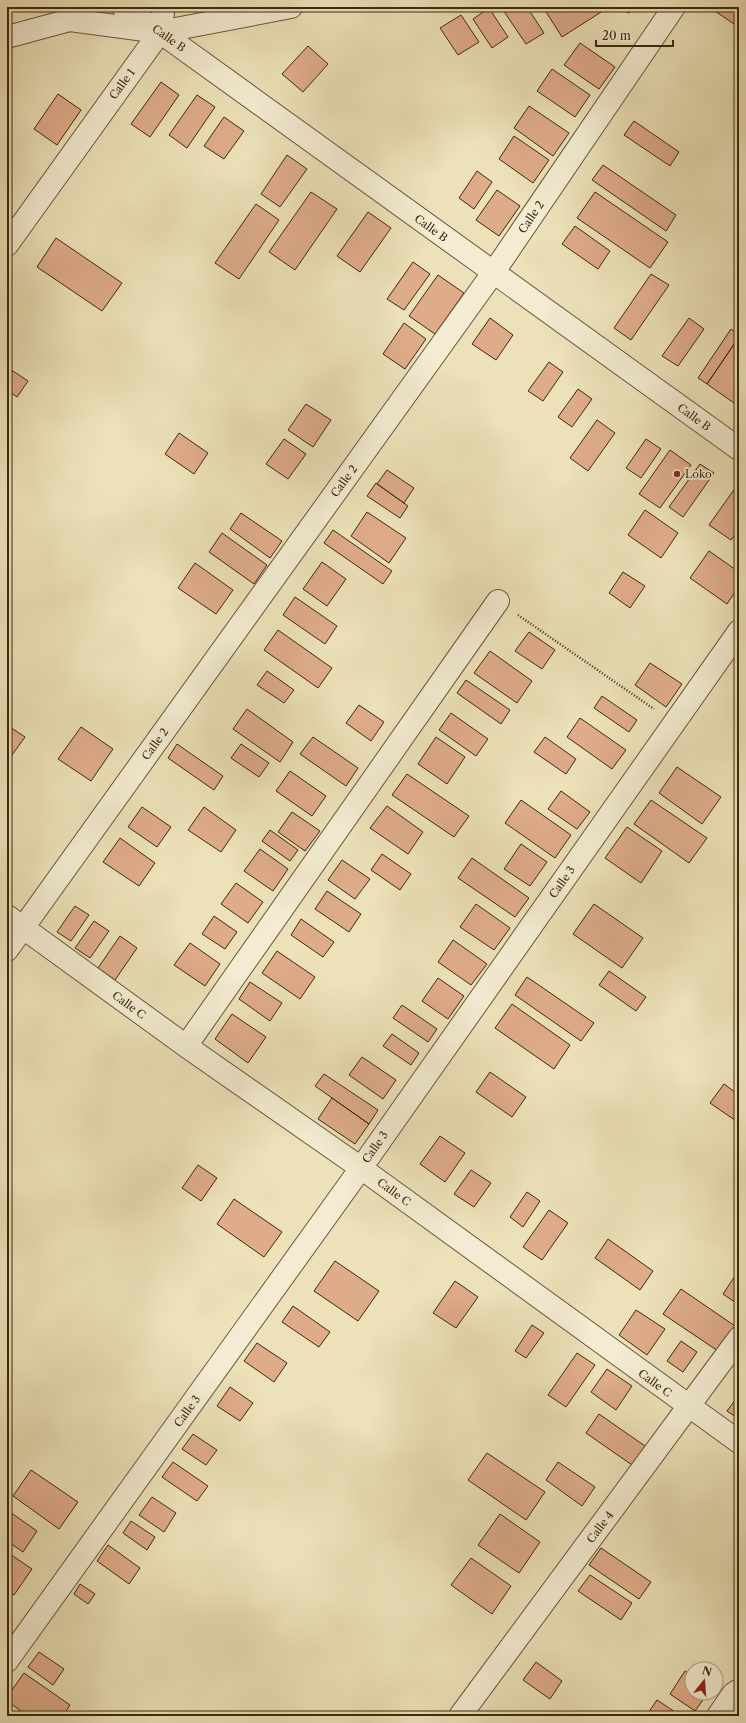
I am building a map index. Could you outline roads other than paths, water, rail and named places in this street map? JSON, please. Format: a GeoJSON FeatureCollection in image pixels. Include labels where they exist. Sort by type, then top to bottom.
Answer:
{"type":"FeatureCollection","features":[{"type":"Feature","properties":{"kind":"street"},"geometry":{"type":"LineString","coordinates":[[49,7],[70,20]]}},
{"type":"Feature","properties":{"kind":"street","name":"Calle B"},"geometry":{"type":"LineString","coordinates":[[123,7],[160,32],[739,450]]}},
{"type":"Feature","properties":{"kind":"street"},"geometry":{"type":"LineString","coordinates":[[160,32],[164,7]]}},
{"type":"Feature","properties":{"kind":"street"},"geometry":{"type":"LineString","coordinates":[[7,37],[70,20],[160,32],[291,7]]}},
{"type":"Feature","properties":{"kind":"street","name":"Calle 2"},"geometry":{"type":"LineString","coordinates":[[7,950],[15,922],[493,273],[674,7]]}},
{"type":"Feature","properties":{"kind":"street","name":"Calle 1"},"geometry":{"type":"LineString","coordinates":[[7,245],[160,32]]}},
{"type":"Feature","properties":{"kind":"street"},"geometry":{"type":"LineString","coordinates":[[186,1046],[498,602]]}},
{"type":"Feature","properties":{"kind":"street","name":"Calle 3"},"geometry":{"type":"LineString","coordinates":[[7,1661],[361,1168],[739,631]]}},
{"type":"Feature","properties":{"kind":"street","name":"Calle C"},"geometry":{"type":"LineString","coordinates":[[15,922],[186,1046],[361,1168],[739,1442]]}},
{"type":"Feature","properties":{"kind":"street","name":"Calle 4"},"geometry":{"type":"LineString","coordinates":[[460,1716],[739,1338]]}},
{"type":"Feature","properties":{"kind":"street"},"geometry":{"type":"LineString","coordinates":[[718,1716],[733,1694],[739,1690]]}},
{"type":"Feature","properties":{"kind":"place","name":"Loko"},"geometry":{"type":"Point","coordinates":[677,474]}}]}
